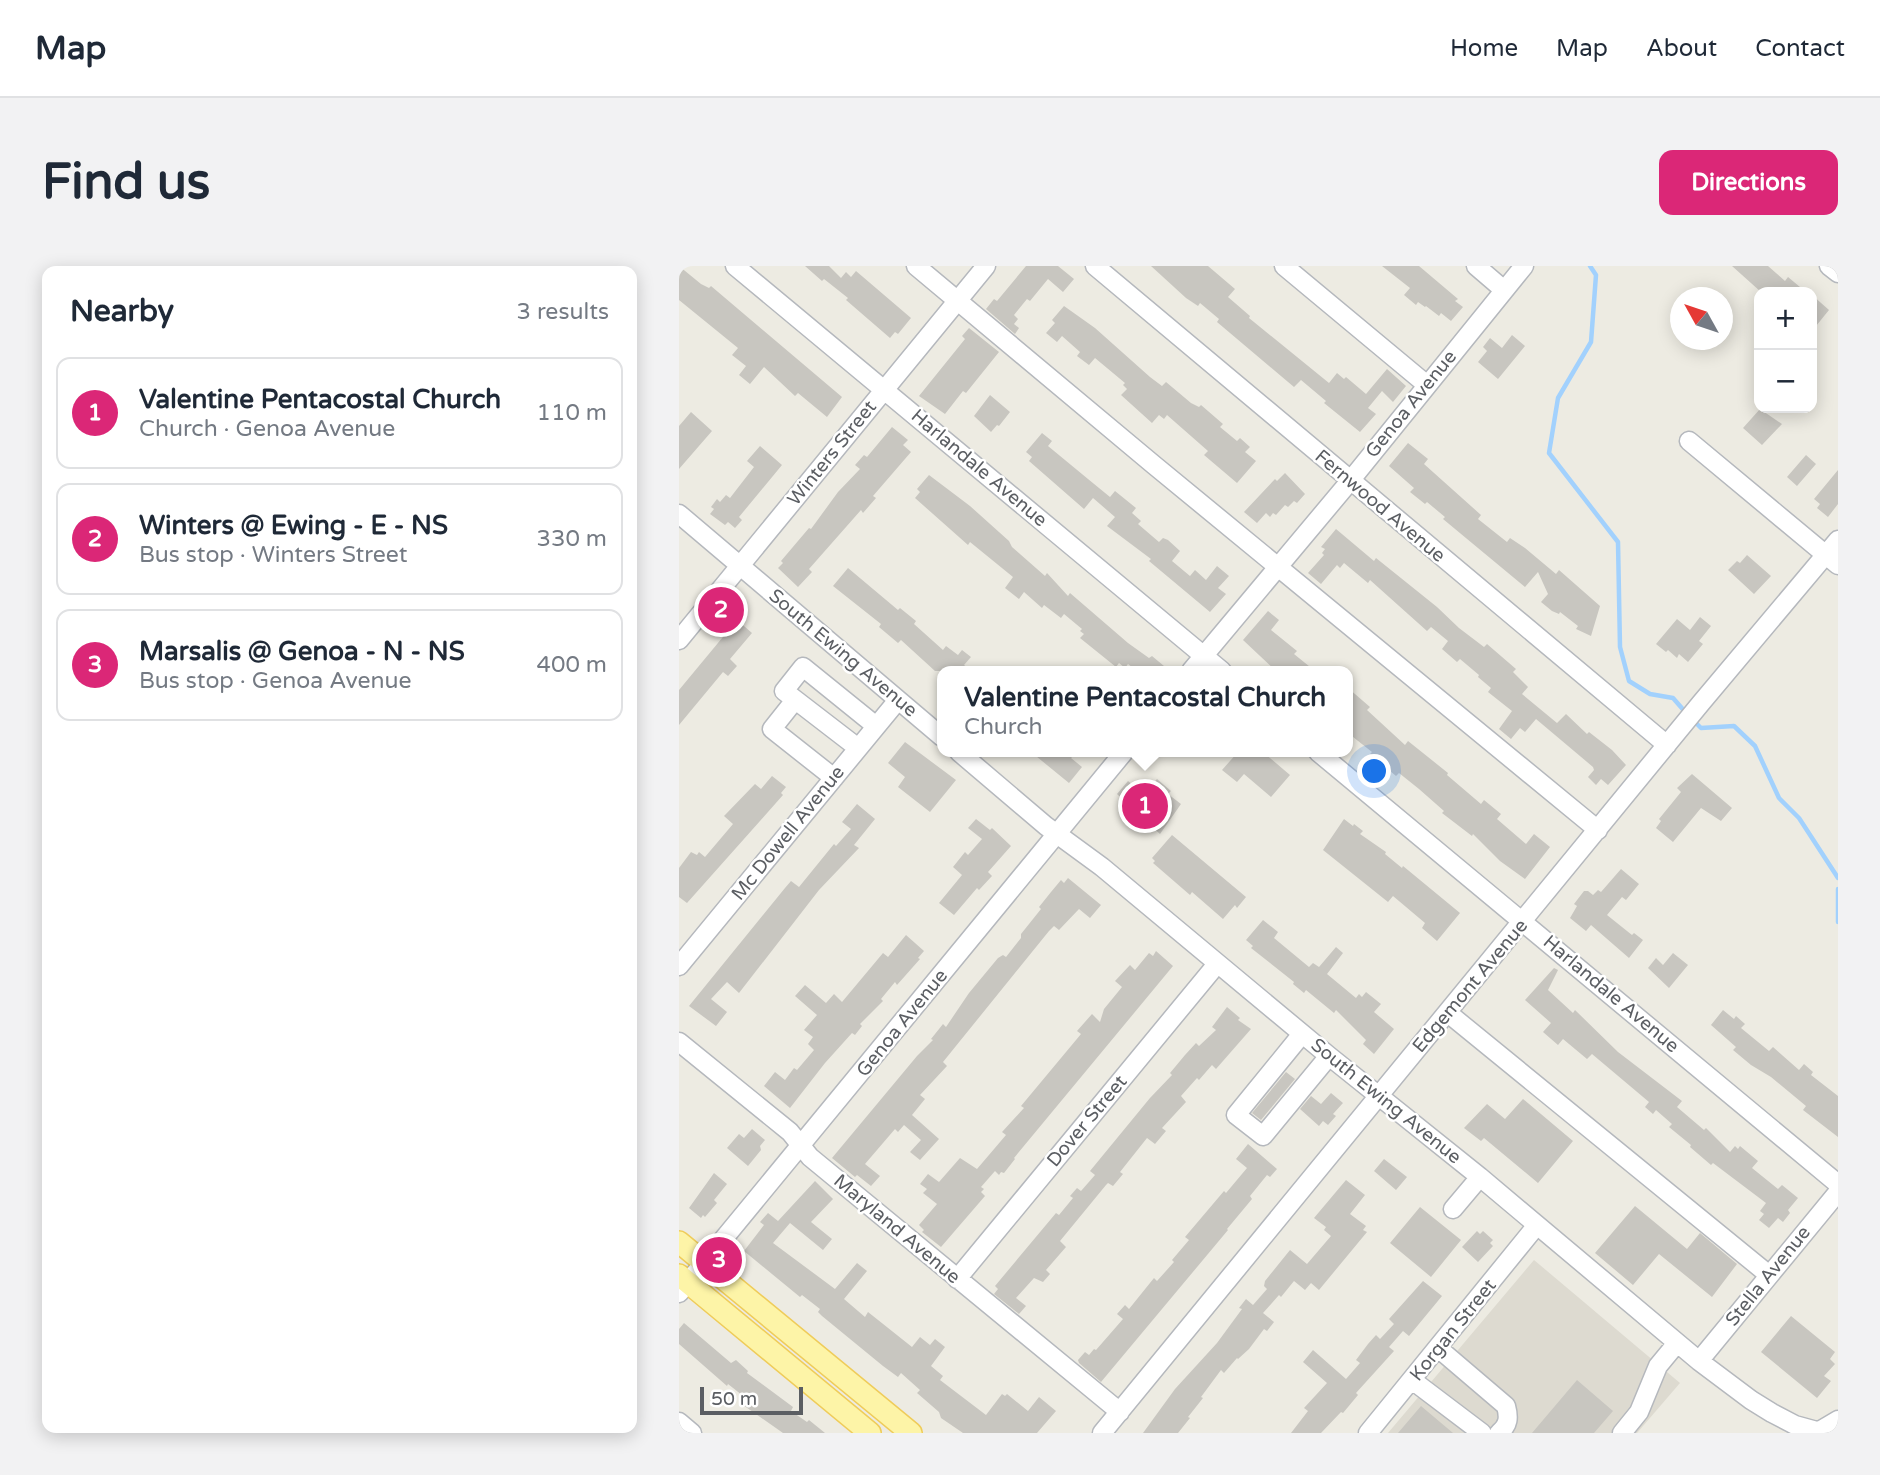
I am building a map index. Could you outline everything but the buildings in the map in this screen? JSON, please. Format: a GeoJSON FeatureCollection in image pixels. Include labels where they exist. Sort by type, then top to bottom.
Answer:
{"type":"FeatureCollection","features":[{"type":"Feature","properties":{"kind":"main road"},"geometry":{"type":"LineString","coordinates":[[679,1241],[911,1433]]}},
{"type":"Feature","properties":{"kind":"main road"},"geometry":{"type":"LineString","coordinates":[[682,1284],[870,1433]]}},
{"type":"Feature","properties":{"kind":"street","name":"Harlandale Avenue"},"geometry":{"type":"LineString","coordinates":[[735,266],[1216,666]]}},
{"type":"Feature","properties":{"kind":"street"},"geometry":{"type":"LineString","coordinates":[[916,266],[1598,830]]}},
{"type":"Feature","properties":{"kind":"street","name":"Winters Street"},"geometry":{"type":"LineString","coordinates":[[679,640],[986,266]]}},
{"type":"Feature","properties":{"kind":"street","name":"Fernwood Avenue"},"geometry":{"type":"LineString","coordinates":[[1095,266],[1667,745]]}},
{"type":"Feature","properties":{"kind":"street"},"geometry":{"type":"LineString","coordinates":[[1284,266],[1427,385]]}},
{"type":"Feature","properties":{"kind":"street"},"geometry":{"type":"LineString","coordinates":[[1476,266],[1504,290]]}},
{"type":"Feature","properties":{"kind":"street","name":"Genoa Avenue"},"geometry":{"type":"LineString","coordinates":[[1195,666],[1350,481],[1524,266]]}},
{"type":"Feature","properties":{"kind":"street"},"geometry":{"type":"LineString","coordinates":[[1829,266],[1838,273]]}},
{"type":"Feature","properties":{"kind":"street"},"geometry":{"type":"LineString","coordinates":[[1689,441],[1832,560]]}},
{"type":"Feature","properties":{"kind":"street","name":"South Ewing Avenue"},"geometry":{"type":"LineString","coordinates":[[679,514],[937,733]]}},
{"type":"Feature","properties":{"kind":"street","name":"Edgemont Avenue"},"geometry":{"type":"LineString","coordinates":[[1102,1433],[1701,703],[1832,560],[1838,540]]}},
{"type":"Feature","properties":{"kind":"street"},"geometry":{"type":"LineString","coordinates":[[858,748],[784,691],[803,667],[876,726]]}},
{"type":"Feature","properties":{"kind":"street"},"geometry":{"type":"LineString","coordinates":[[795,700],[772,729],[834,778]]}},
{"type":"Feature","properties":{"kind":"street","name":"Mc Dowell Avenue"},"geometry":{"type":"LineString","coordinates":[[679,967],[898,700]]}},
{"type":"Feature","properties":{"kind":"street","name":"South Ewing Avenue"},"geometry":{"type":"LineString","coordinates":[[965,757],[1056,834],[1102,867],[1302,1034],[1480,1177],[1699,1361],[1772,1413],[1819,1433]]}},
{"type":"Feature","properties":{"kind":"street","name":"Genoa Avenue"},"geometry":{"type":"LineString","coordinates":[[682,1284],[704,1262],[801,1146],[1120,757]]}},
{"type":"Feature","properties":{"kind":"street","name":"Harlandale Avenue"},"geometry":{"type":"LineString","coordinates":[[1324,757],[1838,1184]]}},
{"type":"Feature","properties":{"kind":"street","name":"Dover Street"},"geometry":{"type":"LineString","coordinates":[[957,1279],[1217,964]]}},
{"type":"Feature","properties":{"kind":"street"},"geometry":{"type":"LineString","coordinates":[[1448,1013],[1769,1275]]}},
{"type":"Feature","properties":{"kind":"street"},"geometry":{"type":"LineString","coordinates":[[1302,1034],[1236,1115],[1263,1136],[1329,1056]]}},
{"type":"Feature","properties":{"kind":"street","name":"Maryland Avenue"},"geometry":{"type":"LineString","coordinates":[[679,1042],[790,1132],[810,1157],[1119,1412]]}},
{"type":"Feature","properties":{"kind":"street"},"geometry":{"type":"LineString","coordinates":[[1453,1209],[1480,1177]]}},
{"type":"Feature","properties":{"kind":"street","name":"Stella Avenue"},"geometry":{"type":"LineString","coordinates":[[1699,1361],[1838,1192]]}},
{"type":"Feature","properties":{"kind":"street","name":"Korgan Street"},"geometry":{"type":"LineString","coordinates":[[1368,1433],[1537,1225]]}},
{"type":"Feature","properties":{"kind":"street"},"geometry":{"type":"LineString","coordinates":[[1622,1433],[1639,1412],[1658,1366],[1677,1343]]}},
{"type":"Feature","properties":{"kind":"street"},"geometry":{"type":"LineString","coordinates":[[1438,1348],[1506,1405],[1509,1416],[1507,1424],[1499,1433]]}},
{"type":"Feature","properties":{"kind":"street"},"geometry":{"type":"LineString","coordinates":[[1412,1380],[1482,1433]]}},
{"type":"Feature","properties":{"kind":"street"},"geometry":{"type":"LineString","coordinates":[[1819,1433],[1838,1420]]}},
{"type":"Feature","properties":{"kind":"street"},"geometry":{"type":"LineString","coordinates":[[679,1422],[692,1433]]}},
{"type":"Feature","properties":{"kind":"shaded area"},"geometry":{"type":"Polygon","coordinates":[[[1534,1260],[1680,1383],[1637,1433],[1388,1433],[1534,1260]]]}},
{"type":"Feature","properties":{"kind":"waterway"},"geometry":{"type":"LineString","coordinates":[[1590,266],[1596,275],[1591,342],[1558,398],[1549,453],[1618,542],[1620,647],[1629,681],[1650,694],[1673,698],[1687,714]]}},
{"type":"Feature","properties":{"kind":"waterway"},"geometry":{"type":"LineString","coordinates":[[1693,720],[1701,728],[1734,726],[1755,746],[1779,798],[1799,818],[1838,878]]}},
{"type":"Feature","properties":{"kind":"waterway"},"geometry":{"type":"LineString","coordinates":[[1838,889],[1838,922]]}},
{"type":"Feature","properties":{"kind":"place","name":"Winters @ Ewing - E - NS"},"geometry":{"type":"Point","coordinates":[721,610]}},
{"type":"Feature","properties":{"kind":"place","name":"Valentine Pentacostal Church"},"geometry":{"type":"Point","coordinates":[1145,806]}},
{"type":"Feature","properties":{"kind":"place","name":"Marsalis @ Genoa - N - NS"},"geometry":{"type":"Point","coordinates":[719,1260]}}]}
